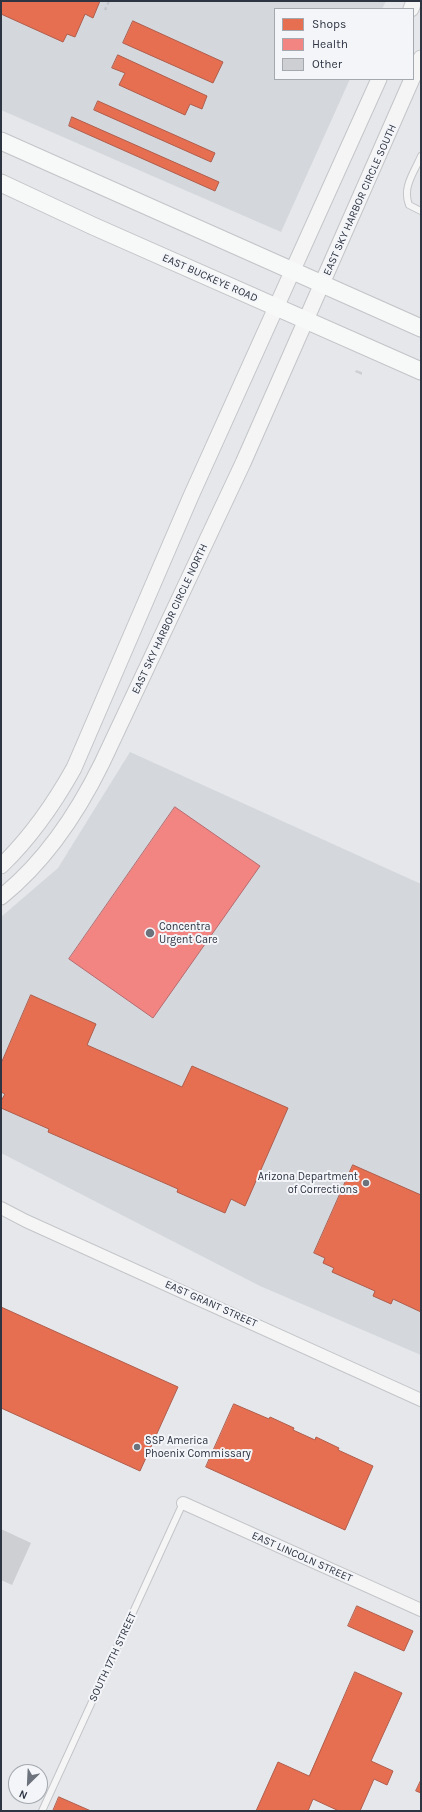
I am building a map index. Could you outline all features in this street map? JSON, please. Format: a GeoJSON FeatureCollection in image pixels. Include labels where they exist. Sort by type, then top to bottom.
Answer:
{"type":"FeatureCollection","features":[{"type":"Feature","properties":{"kind":"main road"},"geometry":{"type":"LineString","coordinates":[[1,141],[421,328]]}},
{"type":"Feature","properties":{"kind":"main road","name":"EAST BUCKEYE ROAD"},"geometry":{"type":"LineString","coordinates":[[1,183],[93,226],[421,371]]}},
{"type":"Feature","properties":{"kind":"street","name":"EAST SKY HARBOR CIRCLE SOUTH"},"geometry":{"type":"LineString","coordinates":[[414,76],[421,58]]}},
{"type":"Feature","properties":{"kind":"street"},"geometry":{"type":"LineString","coordinates":[[1,866],[52,807],[74,768],[194,489],[277,308],[379,80]]}},
{"type":"Feature","properties":{"kind":"street","name":"EAST SKY HARBOR CIRCLE SOUTH"},"geometry":{"type":"LineString","coordinates":[[306,320],[412,80]]}},
{"type":"Feature","properties":{"kind":"street","name":"EAST SKY HARBOR CIRCLE NORTH"},"geometry":{"type":"LineString","coordinates":[[1,897],[48,850],[67,825],[89,790],[224,504],[306,320]]}},
{"type":"Feature","properties":{"kind":"street","name":"EAST GRANT STREET"},"geometry":{"type":"LineString","coordinates":[[1,1208],[26,1221],[421,1400]]}},
{"type":"Feature","properties":{"kind":"street","name":"EAST LINCOLN STREET"},"geometry":{"type":"LineString","coordinates":[[183,1503],[421,1610]]}},
{"type":"Feature","properties":{"kind":"lane"},"geometry":{"type":"LineString","coordinates":[[421,156],[406,190],[406,197],[409,205],[421,210]]}},
{"type":"Feature","properties":{"kind":"lane","name":"SOUTH 17TH STREET"},"geometry":{"type":"LineString","coordinates":[[42,1811],[183,1503]]}},
{"type":"Feature","properties":{"kind":"path"},"geometry":{"type":"LineString","coordinates":[[105,10],[109,1]]}},
{"type":"Feature","properties":{"kind":"shaded area"},"geometry":{"type":"Polygon","coordinates":[[[1,1],[386,1],[382,8],[274,8],[274,80],[350,80],[281,232],[1,110],[1,1]]]}},
{"type":"Feature","properties":{"kind":"shaded area"},"geometry":{"type":"Polygon","coordinates":[[[130,752],[421,884],[421,1355],[260,1286],[1,1153],[1,917],[58,868],[130,752]]]}},
{"type":"Feature","properties":{"kind":"building: Shops"},"geometry":{"type":"Polygon","coordinates":[[[1,1],[100,1],[93,18],[85,14],[75,37],[67,34],[63,42],[1,14],[1,1]]]}},
{"type":"Feature","properties":{"kind":"building: Shops"},"geometry":{"type":"Polygon","coordinates":[[[133,21],[223,62],[213,83],[123,43],[133,21]]]}},
{"type":"Feature","properties":{"kind":"building: Shops"},"geometry":{"type":"Polygon","coordinates":[[[118,55],[207,96],[202,109],[190,104],[185,115],[119,85],[125,73],[112,68],[118,55]]]}},
{"type":"Feature","properties":{"kind":"building: Shops"},"geometry":{"type":"Polygon","coordinates":[[[98,101],[215,153],[211,162],[94,110],[98,101]]]}},
{"type":"Feature","properties":{"kind":"building: Shops"},"geometry":{"type":"Polygon","coordinates":[[[72,117],[219,182],[215,191],[69,126],[72,117]]]}},
{"type":"Feature","properties":{"kind":"building: Shops"},"geometry":{"type":"Polygon","coordinates":[[[31,995],[96,1024],[87,1045],[182,1087],[192,1066],[288,1108],[245,1206],[231,1199],[225,1213],[177,1192],[178,1189],[48,1132],[49,1129],[1,1108],[1,1101],[5,1094],[1,1092],[1,1064],[31,995]]]}},
{"type":"Feature","properties":{"kind":"building: Shops"},"geometry":{"type":"Polygon","coordinates":[[[353,1165],[421,1195],[421,1312],[393,1299],[391,1304],[373,1296],[375,1291],[332,1272],[334,1268],[323,1263],[325,1258],[314,1253],[353,1165]]]}},
{"type":"Feature","properties":{"kind":"building: Shops"},"geometry":{"type":"Polygon","coordinates":[[[1,1307],[178,1387],[140,1471],[1,1408],[1,1307]]]}},
{"type":"Feature","properties":{"kind":"building: Shops"},"geometry":{"type":"Polygon","coordinates":[[[234,1404],[269,1419],[270,1417],[315,1440],[316,1437],[339,1448],[338,1450],[373,1466],[345,1530],[206,1467],[234,1404]]]}},
{"type":"Feature","properties":{"kind":"building: Shops"},"geometry":{"type":"Polygon","coordinates":[[[357,1606],[413,1631],[404,1651],[348,1626],[357,1606]]]}},
{"type":"Feature","properties":{"kind":"building: Shops"},"geometry":{"type":"Polygon","coordinates":[[[355,1672],[402,1693],[371,1761],[393,1771],[387,1785],[374,1779],[360,1811],[339,1811],[313,1799],[308,1811],[256,1811],[278,1762],[309,1776],[355,1672]]]}},
{"type":"Feature","properties":{"kind":"building: Shops"},"geometry":{"type":"Polygon","coordinates":[[[421,1780],[421,1793],[416,1791],[421,1780]]]}},
{"type":"Feature","properties":{"kind":"building: Shops"},"geometry":{"type":"Polygon","coordinates":[[[59,1797],[91,1811],[53,1811],[59,1797]]]}},
{"type":"Feature","properties":{"kind":"building: Health","name":"Concentra Urgent Care"},"geometry":{"type":"Polygon","coordinates":[[[175,807],[260,866],[153,1018],[69,959],[175,807]]]}},
{"type":"Feature","properties":{"kind":"building: Other"},"geometry":{"type":"Polygon","coordinates":[[[356,370],[362,372],[362,375],[355,372],[356,370]]]}},
{"type":"Feature","properties":{"kind":"building: Other"},"geometry":{"type":"Polygon","coordinates":[[[1,1529],[31,1543],[12,1585],[1,1580],[1,1529]]]}},
{"type":"Feature","properties":{"kind":"place","name":"Concentra Urgent Care"},"geometry":{"type":"Point","coordinates":[150,933]}},
{"type":"Feature","properties":{"kind":"place","name":"Arizona Department of Corrections"},"geometry":{"type":"Point","coordinates":[366,1183]}},
{"type":"Feature","properties":{"kind":"place","name":"SSP America Phoenix Commissary"},"geometry":{"type":"Point","coordinates":[137,1447]}}]}
